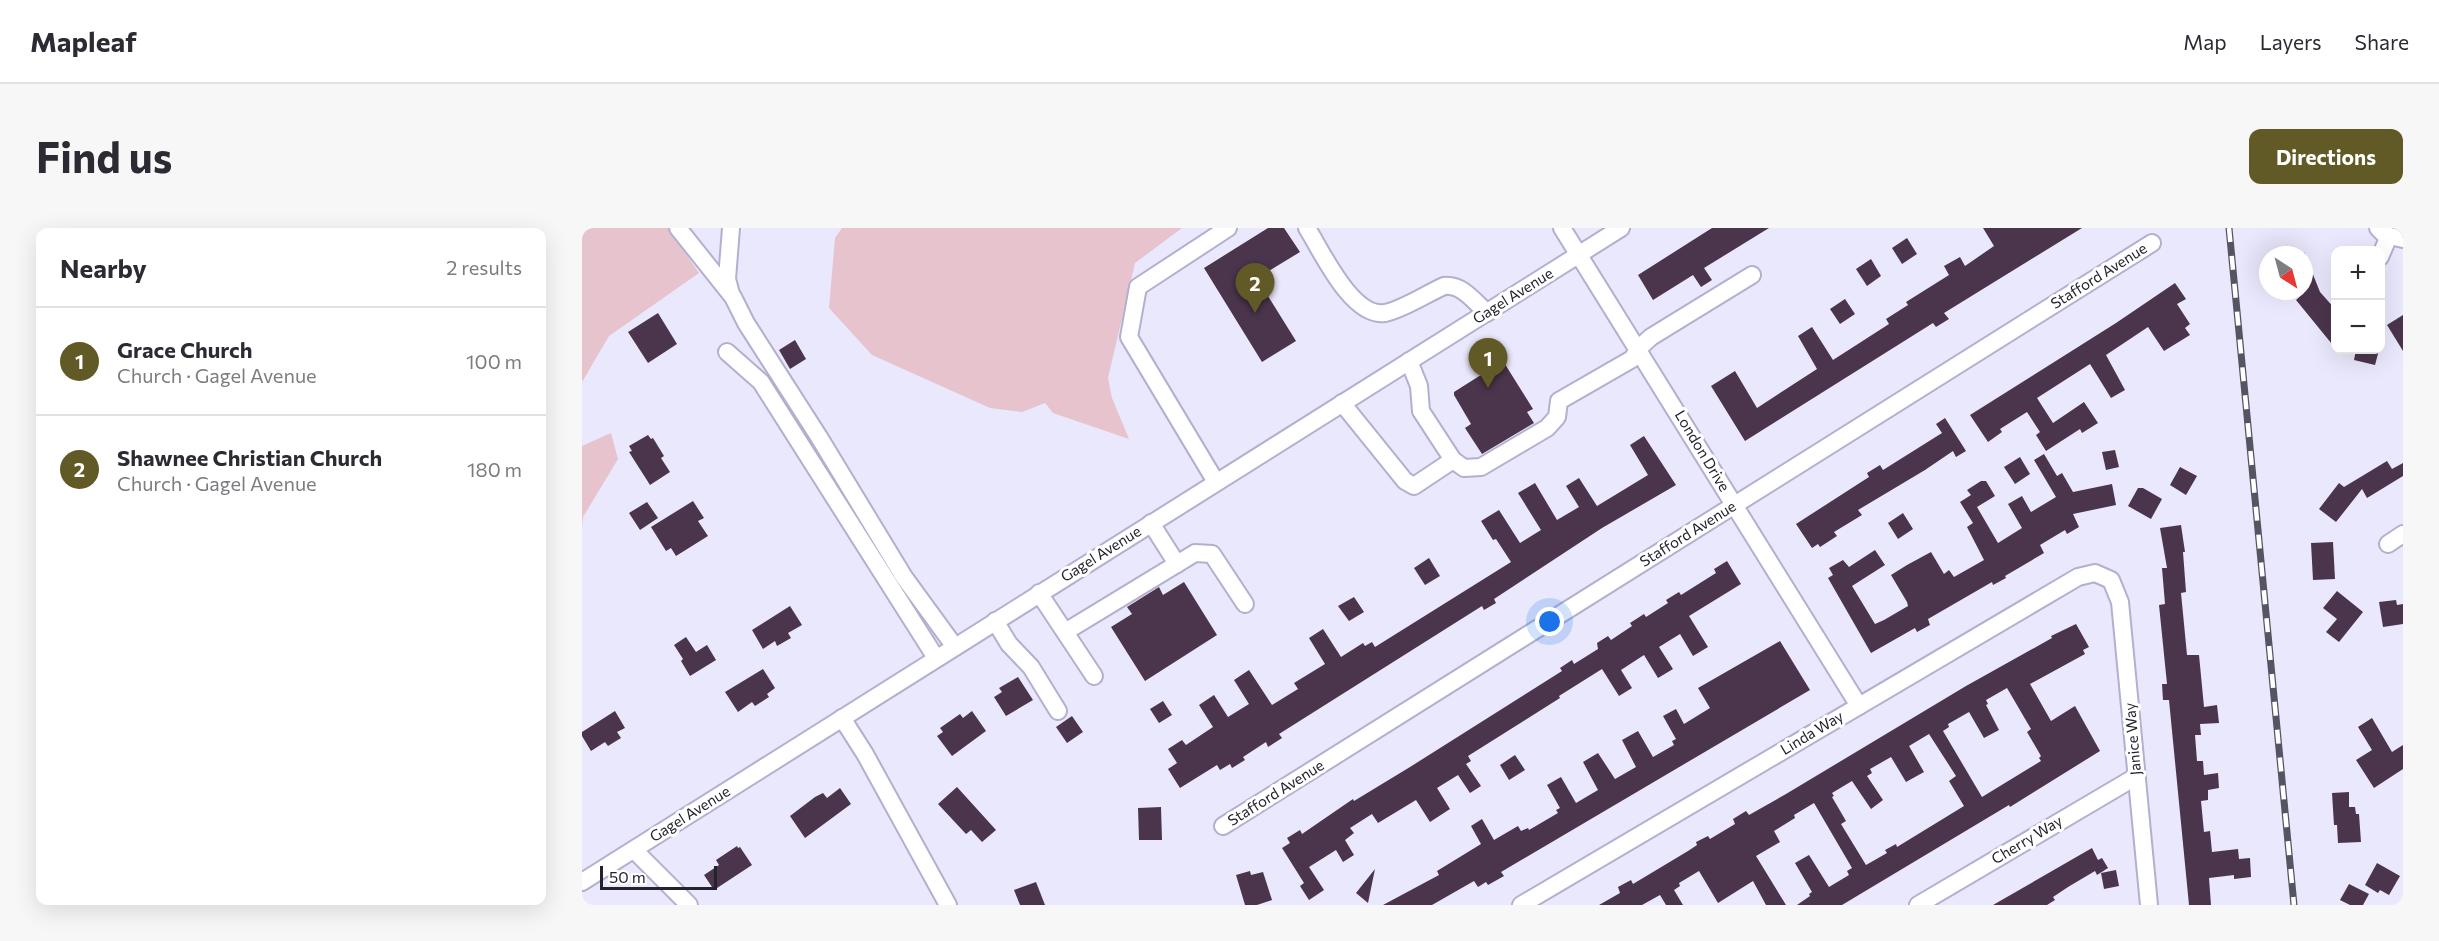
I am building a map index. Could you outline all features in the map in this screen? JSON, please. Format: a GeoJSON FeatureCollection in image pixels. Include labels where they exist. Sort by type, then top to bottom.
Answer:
{"type":"FeatureCollection","features":[{"type":"Feature","properties":{"kind":"street"},"geometry":{"type":"LineString","coordinates":[[678,228],[733,297]]}},
{"type":"Feature","properties":{"kind":"street"},"geometry":{"type":"LineString","coordinates":[[731,228],[728,279],[733,297],[746,323],[819,436],[904,577],[954,647]]}},
{"type":"Feature","properties":{"kind":"street"},"geometry":{"type":"LineString","coordinates":[[1216,482],[1129,337],[1138,287],[1228,228]]}},
{"type":"Feature","properties":{"kind":"street"},"geometry":{"type":"LineString","coordinates":[[1307,228],[1352,299],[1367,310],[1384,313],[1444,286],[1454,285],[1486,313]]}},
{"type":"Feature","properties":{"kind":"street","name":"London Drive"},"geometry":{"type":"LineString","coordinates":[[1562,228],[1859,706]]}},
{"type":"Feature","properties":{"kind":"street","name":"Gagel Avenue"},"geometry":{"type":"LineString","coordinates":[[582,882],[1621,228]]}},
{"type":"Feature","properties":{"kind":"street","name":"Stafford Avenue"},"geometry":{"type":"LineString","coordinates":[[1223,826],[2152,243]]}},
{"type":"Feature","properties":{"kind":"street"},"geometry":{"type":"LineString","coordinates":[[1409,361],[1419,386],[1421,411],[1453,460],[1464,468],[1480,467],[1546,428],[1557,417],[1559,401],[1632,359],[1638,348],[1652,337],[1752,274]]}},
{"type":"Feature","properties":{"kind":"street"},"geometry":{"type":"LineString","coordinates":[[727,352],[761,381],[936,658]]}},
{"type":"Feature","properties":{"kind":"street"},"geometry":{"type":"LineString","coordinates":[[1342,403],[1405,481],[1414,486],[1453,460]]}},
{"type":"Feature","properties":{"kind":"street"},"geometry":{"type":"LineString","coordinates":[[1152,523],[1177,564]]}},
{"type":"Feature","properties":{"kind":"street"},"geometry":{"type":"LineString","coordinates":[[2388,544],[2403,534]]}},
{"type":"Feature","properties":{"kind":"street"},"geometry":{"type":"LineString","coordinates":[[1065,632],[1194,553],[1212,554],[1245,604]]}},
{"type":"Feature","properties":{"kind":"street","name":"Linda Way"},"geometry":{"type":"LineString","coordinates":[[1521,905],[2078,577],[2095,573],[2107,577]]}},
{"type":"Feature","properties":{"kind":"street","name":"Janice Way"},"geometry":{"type":"LineString","coordinates":[[2107,577],[2115,584],[2120,602],[2149,905]]}},
{"type":"Feature","properties":{"kind":"street"},"geometry":{"type":"LineString","coordinates":[[1039,594],[1094,676]]}},
{"type":"Feature","properties":{"kind":"street"},"geometry":{"type":"LineString","coordinates":[[995,621],[1009,644],[1031,667],[1058,711]]}},
{"type":"Feature","properties":{"kind":"street"},"geometry":{"type":"LineString","coordinates":[[842,718],[865,754],[948,905]]}},
{"type":"Feature","properties":{"kind":"street","name":"Cherry Way"},"geometry":{"type":"LineString","coordinates":[[1918,905],[2137,776]]}},
{"type":"Feature","properties":{"kind":"street"},"geometry":{"type":"LineString","coordinates":[[634,850],[689,905]]}},
{"type":"Feature","properties":{"kind":"shaded area"},"geometry":{"type":"Polygon","coordinates":[[[582,228],[668,228],[699,273],[609,336],[582,382],[582,228]]]}},
{"type":"Feature","properties":{"kind":"shaded area"},"geometry":{"type":"Polygon","coordinates":[[[842,228],[1182,228],[1135,263],[1108,378],[1112,398],[1129,439],[1053,413],[1045,403],[1022,412],[990,408],[872,355],[829,308],[835,238],[842,228]]]}},
{"type":"Feature","properties":{"kind":"shaded area"},"geometry":{"type":"Polygon","coordinates":[[[611,433],[618,459],[583,517],[582,529],[582,446],[611,433]]]}},
{"type":"Feature","properties":{"kind":"building"},"geometry":{"type":"Polygon","coordinates":[[[1268,228],[1284,228],[1300,252],[1264,274],[1270,284],[1263,288],[1296,341],[1262,362],[1204,268],[1268,228]]]}},
{"type":"Feature","properties":{"kind":"building"},"geometry":{"type":"Polygon","coordinates":[[[1712,228],[1769,228],[1704,268],[1712,280],[1701,287],[1693,275],[1653,300],[1638,275],[1712,228]]]}},
{"type":"Feature","properties":{"kind":"building"},"geometry":{"type":"Polygon","coordinates":[[[1983,228],[2082,228],[1944,313],[1949,319],[1936,327],[1933,323],[1745,441],[1711,386],[1735,371],[1757,408],[1817,369],[1798,336],[1812,327],[1833,360],[1889,324],[1886,319],[1908,305],[1906,302],[1949,275],[1944,266],[1960,257],[1965,266],[1994,246],[1983,228]]]}},
{"type":"Feature","properties":{"kind":"building"},"geometry":{"type":"Polygon","coordinates":[[[1907,238],[1917,254],[1902,264],[1892,248],[1907,238]]]}},
{"type":"Feature","properties":{"kind":"building"},"geometry":{"type":"Polygon","coordinates":[[[1871,259],[1881,276],[1867,286],[1856,269],[1871,259]]]}},
{"type":"Feature","properties":{"kind":"building"},"geometry":{"type":"Polygon","coordinates":[[[2313,274],[2320,292],[2331,304],[2331,343],[2296,300],[2313,300],[2313,274]]]}},
{"type":"Feature","properties":{"kind":"building"},"geometry":{"type":"Polygon","coordinates":[[[2175,283],[2186,299],[2177,304],[2190,324],[2185,328],[2190,335],[2164,351],[2148,327],[2106,355],[2125,390],[2111,398],[2090,364],[2037,398],[2053,423],[2084,402],[2098,423],[2082,433],[2080,429],[2046,451],[2036,435],[2040,432],[2027,412],[2000,429],[2002,432],[1988,442],[1970,415],[2175,283]]]}},
{"type":"Feature","properties":{"kind":"building"},"geometry":{"type":"Polygon","coordinates":[[[1845,299],[1855,314],[1840,324],[1830,309],[1845,299]]]}},
{"type":"Feature","properties":{"kind":"building"},"geometry":{"type":"Polygon","coordinates":[[[658,313],[677,344],[648,363],[628,332],[658,313]]]}},
{"type":"Feature","properties":{"kind":"building"},"geometry":{"type":"Polygon","coordinates":[[[2403,315],[2403,351],[2387,325],[2403,315]]]}},
{"type":"Feature","properties":{"kind":"building"},"geometry":{"type":"Polygon","coordinates":[[[795,340],[806,359],[790,369],[779,350],[795,340]]]}},
{"type":"Feature","properties":{"kind":"building"},"geometry":{"type":"Polygon","coordinates":[[[2355,354],[2378,354],[2375,365],[2354,360],[2355,354]]]}},
{"type":"Feature","properties":{"kind":"building"},"geometry":{"type":"Polygon","coordinates":[[[1503,361],[1533,409],[1527,412],[1534,423],[1482,454],[1465,428],[1471,424],[1454,392],[1503,361]]]}},
{"type":"Feature","properties":{"kind":"building"},"geometry":{"type":"Polygon","coordinates":[[[1945,418],[1966,451],[1956,457],[1953,451],[1858,510],[1862,515],[1834,532],[1837,536],[1820,547],[1818,544],[1812,548],[1796,524],[1869,477],[1867,473],[1880,465],[1883,470],[1942,433],[1936,424],[1945,418]]]}},
{"type":"Feature","properties":{"kind":"building"},"geometry":{"type":"Polygon","coordinates":[[[648,435],[651,439],[653,438],[664,456],[661,458],[670,472],[650,485],[629,452],[632,451],[629,446],[648,435]]]}},
{"type":"Feature","properties":{"kind":"building"},"geometry":{"type":"Polygon","coordinates":[[[1644,436],[1676,485],[1602,528],[1494,599],[1496,603],[1484,610],[1482,606],[1279,734],[1282,738],[1268,747],[1266,742],[1243,757],[1245,760],[1232,768],[1230,764],[1220,770],[1217,765],[1180,788],[1168,769],[1177,763],[1168,749],[1182,740],[1186,745],[1213,727],[1199,705],[1214,695],[1228,717],[1249,704],[1234,680],[1249,670],[1272,705],[1298,689],[1294,683],[1325,664],[1309,638],[1323,629],[1341,657],[1363,643],[1365,646],[1372,642],[1375,647],[1511,562],[1481,521],[1499,510],[1520,543],[1541,530],[1518,493],[1535,483],[1557,520],[1579,507],[1566,486],[1579,478],[1597,506],[1648,475],[1630,445],[1644,436]]]}},
{"type":"Feature","properties":{"kind":"building"},"geometry":{"type":"Polygon","coordinates":[[[2115,450],[2119,467],[2106,470],[2102,452],[2115,450]]]}},
{"type":"Feature","properties":{"kind":"building"},"geometry":{"type":"Polygon","coordinates":[[[2044,454],[2057,476],[2062,473],[2073,492],[2112,484],[2116,505],[2073,514],[2079,527],[2067,534],[2065,530],[2040,545],[2044,553],[2005,576],[2006,578],[1993,585],[1992,582],[1928,619],[1930,625],[1917,632],[1915,628],[1871,653],[1828,578],[1833,575],[1829,568],[1843,560],[1849,567],[1875,550],[1885,565],[1852,586],[1875,624],[1884,620],[1908,606],[1891,575],[1907,565],[1931,552],[1944,574],[1949,570],[1954,577],[1984,560],[1967,527],[1973,523],[1960,502],[1971,495],[1967,490],[1981,481],[1986,481],[1995,496],[1977,507],[1998,543],[2022,528],[2008,504],[2022,496],[2031,512],[2056,497],[2034,460],[2044,454]]]}},
{"type":"Feature","properties":{"kind":"building"},"geometry":{"type":"Polygon","coordinates":[[[2020,457],[2030,474],[2015,484],[2004,467],[2020,457]]]}},
{"type":"Feature","properties":{"kind":"building"},"geometry":{"type":"Polygon","coordinates":[[[2387,461],[2392,469],[2403,463],[2403,476],[2367,498],[2362,489],[2336,522],[2319,509],[2339,483],[2344,487],[2387,461]]]}},
{"type":"Feature","properties":{"kind":"building"},"geometry":{"type":"Polygon","coordinates":[[[2180,467],[2197,476],[2186,495],[2170,485],[2180,467]]]}},
{"type":"Feature","properties":{"kind":"building"},"geometry":{"type":"Polygon","coordinates":[[[2138,488],[2143,488],[2162,499],[2151,519],[2128,506],[2138,488]]]}},
{"type":"Feature","properties":{"kind":"building"},"geometry":{"type":"Polygon","coordinates":[[[693,501],[704,518],[698,521],[708,536],[676,556],[671,548],[666,551],[651,527],[693,501]]]}},
{"type":"Feature","properties":{"kind":"building"},"geometry":{"type":"Polygon","coordinates":[[[647,502],[658,518],[640,530],[629,513],[647,502]]]}},
{"type":"Feature","properties":{"kind":"building"},"geometry":{"type":"Polygon","coordinates":[[[1903,513],[1913,529],[1898,539],[1888,523],[1903,513]]]}},
{"type":"Feature","properties":{"kind":"building"},"geometry":{"type":"Polygon","coordinates":[[[2181,525],[2185,552],[2183,552],[2186,592],[2181,593],[2187,655],[2199,655],[2204,707],[2217,705],[2219,723],[2200,724],[2201,735],[2195,735],[2197,761],[2203,761],[2204,775],[2218,773],[2219,788],[2208,790],[2208,800],[2201,801],[2204,832],[2210,831],[2212,852],[2238,849],[2239,859],[2250,858],[2251,877],[2234,879],[2234,875],[2209,878],[2211,905],[2189,905],[2169,700],[2163,700],[2162,684],[2167,684],[2159,605],[2165,604],[2162,568],[2167,568],[2160,528],[2181,525]]]}},
{"type":"Feature","properties":{"kind":"building"},"geometry":{"type":"Polygon","coordinates":[[[2333,542],[2335,579],[2313,580],[2311,543],[2333,542]]]}},
{"type":"Feature","properties":{"kind":"building"},"geometry":{"type":"Polygon","coordinates":[[[1429,558],[1440,576],[1425,585],[1414,568],[1429,558]]]}},
{"type":"Feature","properties":{"kind":"building"},"geometry":{"type":"Polygon","coordinates":[[[1727,561],[1741,584],[1689,616],[1708,647],[1693,656],[1680,634],[1659,647],[1673,669],[1658,678],[1644,655],[1621,670],[1632,688],[1619,696],[1602,669],[1559,696],[1560,698],[1468,756],[1471,761],[1466,764],[1481,786],[1470,793],[1458,775],[1437,788],[1450,809],[1430,822],[1416,800],[1378,823],[1372,814],[1350,828],[1354,833],[1345,840],[1354,855],[1343,862],[1336,850],[1309,867],[1324,890],[1309,900],[1300,886],[1304,883],[1282,848],[1290,843],[1287,838],[1300,830],[1302,834],[1353,799],[1354,801],[1410,767],[1562,671],[1560,668],[1572,660],[1574,664],[1598,649],[1597,643],[1608,636],[1611,640],[1632,626],[1630,623],[1644,614],[1646,617],[1668,603],[1666,600],[1679,592],[1681,595],[1716,573],[1714,569],[1727,561]]]}},
{"type":"Feature","properties":{"kind":"building"},"geometry":{"type":"Polygon","coordinates":[[[1184,582],[1217,635],[1145,681],[1111,627],[1132,614],[1127,607],[1159,587],[1163,595],[1184,582]]]}},
{"type":"Feature","properties":{"kind":"building"},"geometry":{"type":"Polygon","coordinates":[[[2337,591],[2363,612],[2339,642],[2326,632],[2337,619],[2323,608],[2337,591]]]}},
{"type":"Feature","properties":{"kind":"building"},"geometry":{"type":"Polygon","coordinates":[[[1354,597],[1364,612],[1349,621],[1338,606],[1354,597]]]}},
{"type":"Feature","properties":{"kind":"building"},"geometry":{"type":"Polygon","coordinates":[[[2396,600],[2397,605],[2403,604],[2403,624],[2383,627],[2379,602],[2396,600]]]}},
{"type":"Feature","properties":{"kind":"building"},"geometry":{"type":"Polygon","coordinates":[[[790,606],[802,625],[788,633],[791,638],[777,646],[775,641],[763,649],[752,630],[790,606]]]}},
{"type":"Feature","properties":{"kind":"building"},"geometry":{"type":"Polygon","coordinates":[[[2076,624],[2089,647],[2083,650],[2085,654],[2030,684],[2051,721],[2075,706],[2100,751],[2010,807],[2009,805],[1842,905],[1797,905],[1812,892],[1795,863],[1809,855],[1829,887],[1849,875],[1847,871],[1852,868],[1814,803],[1774,831],[1780,842],[1756,856],[1786,905],[1766,905],[1753,881],[1718,903],[1699,871],[1679,883],[1680,886],[1674,890],[1683,905],[1666,905],[1660,895],[1642,905],[1599,905],[1620,893],[1618,887],[1631,880],[1633,884],[1697,845],[1696,842],[1708,836],[1710,839],[1735,824],[1733,819],[1746,811],[1749,815],[1786,794],[1966,686],[2052,638],[2051,636],[2076,624]],[[2007,688],[1986,700],[1988,704],[1986,705],[1999,730],[1984,738],[1969,712],[1948,724],[1949,727],[1943,731],[1982,797],[2041,761],[2039,758],[2041,756],[2027,732],[2031,729],[2007,688]],[[1929,734],[1909,746],[1924,772],[1906,782],[1891,757],[1870,769],[1872,773],[1867,776],[1883,800],[1871,809],[1852,781],[1832,793],[1846,821],[1841,824],[1866,865],[1887,853],[1885,850],[1896,844],[1897,847],[1964,806],[1949,781],[1956,776],[1929,734]]]}},
{"type":"Feature","properties":{"kind":"building"},"geometry":{"type":"Polygon","coordinates":[[[686,637],[696,652],[707,645],[716,660],[690,676],[674,645],[686,637]]]}},
{"type":"Feature","properties":{"kind":"building"},"geometry":{"type":"Polygon","coordinates":[[[1780,641],[1810,690],[1501,872],[1504,876],[1488,885],[1486,882],[1478,887],[1474,881],[1432,905],[1383,905],[1439,875],[1437,871],[1481,844],[1471,826],[1482,819],[1494,840],[1518,826],[1521,831],[1528,828],[1529,830],[1558,813],[1556,810],[1560,808],[1547,785],[1561,777],[1576,803],[1598,790],[1583,762],[1598,753],[1615,779],[1636,767],[1622,740],[1638,731],[1653,757],[1674,745],[1672,741],[1676,739],[1663,716],[1676,709],[1684,724],[1710,708],[1698,688],[1780,641]]]}},
{"type":"Feature","properties":{"kind":"building"},"geometry":{"type":"Polygon","coordinates":[[[763,669],[775,688],[767,694],[769,697],[755,706],[752,702],[738,712],[725,692],[763,669]]]}},
{"type":"Feature","properties":{"kind":"building"},"geometry":{"type":"Polygon","coordinates":[[[1018,677],[1033,700],[1006,716],[994,697],[1002,692],[999,688],[1018,677]]]}},
{"type":"Feature","properties":{"kind":"building"},"geometry":{"type":"Polygon","coordinates":[[[1163,701],[1172,715],[1159,723],[1150,709],[1163,701]]]}},
{"type":"Feature","properties":{"kind":"building"},"geometry":{"type":"Polygon","coordinates":[[[615,711],[625,728],[617,732],[621,738],[608,746],[605,742],[591,751],[582,732],[615,711]]]}},
{"type":"Feature","properties":{"kind":"building"},"geometry":{"type":"Polygon","coordinates":[[[972,711],[986,731],[952,756],[937,736],[943,732],[940,728],[960,714],[963,718],[972,711]]]}},
{"type":"Feature","properties":{"kind":"building"},"geometry":{"type":"Polygon","coordinates":[[[1072,716],[1083,732],[1067,743],[1056,727],[1072,716]]]}},
{"type":"Feature","properties":{"kind":"building"},"geometry":{"type":"Polygon","coordinates":[[[2372,718],[2392,752],[2403,745],[2403,769],[2374,788],[2356,760],[2372,750],[2358,727],[2372,718]]]}},
{"type":"Feature","properties":{"kind":"building"},"geometry":{"type":"Polygon","coordinates":[[[1515,755],[1525,770],[1509,780],[1500,765],[1515,755]]]}},
{"type":"Feature","properties":{"kind":"building"},"geometry":{"type":"Polygon","coordinates":[[[957,787],[996,830],[982,842],[971,830],[966,834],[938,804],[957,787]]]}},
{"type":"Feature","properties":{"kind":"building"},"geometry":{"type":"Polygon","coordinates":[[[840,788],[851,804],[805,838],[790,816],[815,797],[823,793],[827,798],[840,788]]]}},
{"type":"Feature","properties":{"kind":"building"},"geometry":{"type":"Polygon","coordinates":[[[2349,792],[2349,807],[2355,807],[2356,814],[2359,814],[2361,842],[2338,843],[2337,825],[2334,825],[2332,793],[2349,792]]]}},
{"type":"Feature","properties":{"kind":"building"},"geometry":{"type":"Polygon","coordinates":[[[1161,807],[1162,840],[1139,840],[1138,808],[1161,807]]]}},
{"type":"Feature","properties":{"kind":"building"},"geometry":{"type":"Polygon","coordinates":[[[737,846],[752,865],[714,890],[704,875],[719,865],[716,860],[737,846]]]}},
{"type":"Feature","properties":{"kind":"building"},"geometry":{"type":"Polygon","coordinates":[[[2092,848],[2098,860],[2102,858],[2108,868],[2097,875],[2095,871],[2068,887],[2053,897],[2055,900],[2047,905],[1993,905],[2092,848]]]}},
{"type":"Feature","properties":{"kind":"building"},"geometry":{"type":"Polygon","coordinates":[[[2377,863],[2400,876],[2389,895],[2380,890],[2378,893],[2365,885],[2377,863]]]}},
{"type":"Feature","properties":{"kind":"building"},"geometry":{"type":"Polygon","coordinates":[[[1375,869],[1368,903],[1356,893],[1375,869]]]}},
{"type":"Feature","properties":{"kind":"building"},"geometry":{"type":"Polygon","coordinates":[[[2116,870],[2119,886],[2104,889],[2101,873],[2116,870]]]}},
{"type":"Feature","properties":{"kind":"building"},"geometry":{"type":"Polygon","coordinates":[[[1250,871],[1251,875],[1263,872],[1272,900],[1257,905],[1245,905],[1236,875],[1250,871]]]}},
{"type":"Feature","properties":{"kind":"building"},"geometry":{"type":"Polygon","coordinates":[[[1036,882],[1045,905],[1020,905],[1014,890],[1036,882]]]}},
{"type":"Feature","properties":{"kind":"building"},"geometry":{"type":"Polygon","coordinates":[[[2349,884],[2369,894],[2363,905],[2350,905],[2340,900],[2349,884]]]}},
{"type":"Feature","properties":{"kind":"railway"},"geometry":{"type":"LineString","coordinates":[[2229,228],[2294,905]]}},
{"type":"Feature","properties":{"kind":"place","name":"Shawnee Christian Church"},"geometry":{"type":"Point","coordinates":[1255,313]}},
{"type":"Feature","properties":{"kind":"place","name":"Grace Church"},"geometry":{"type":"Point","coordinates":[1488,388]}}]}
